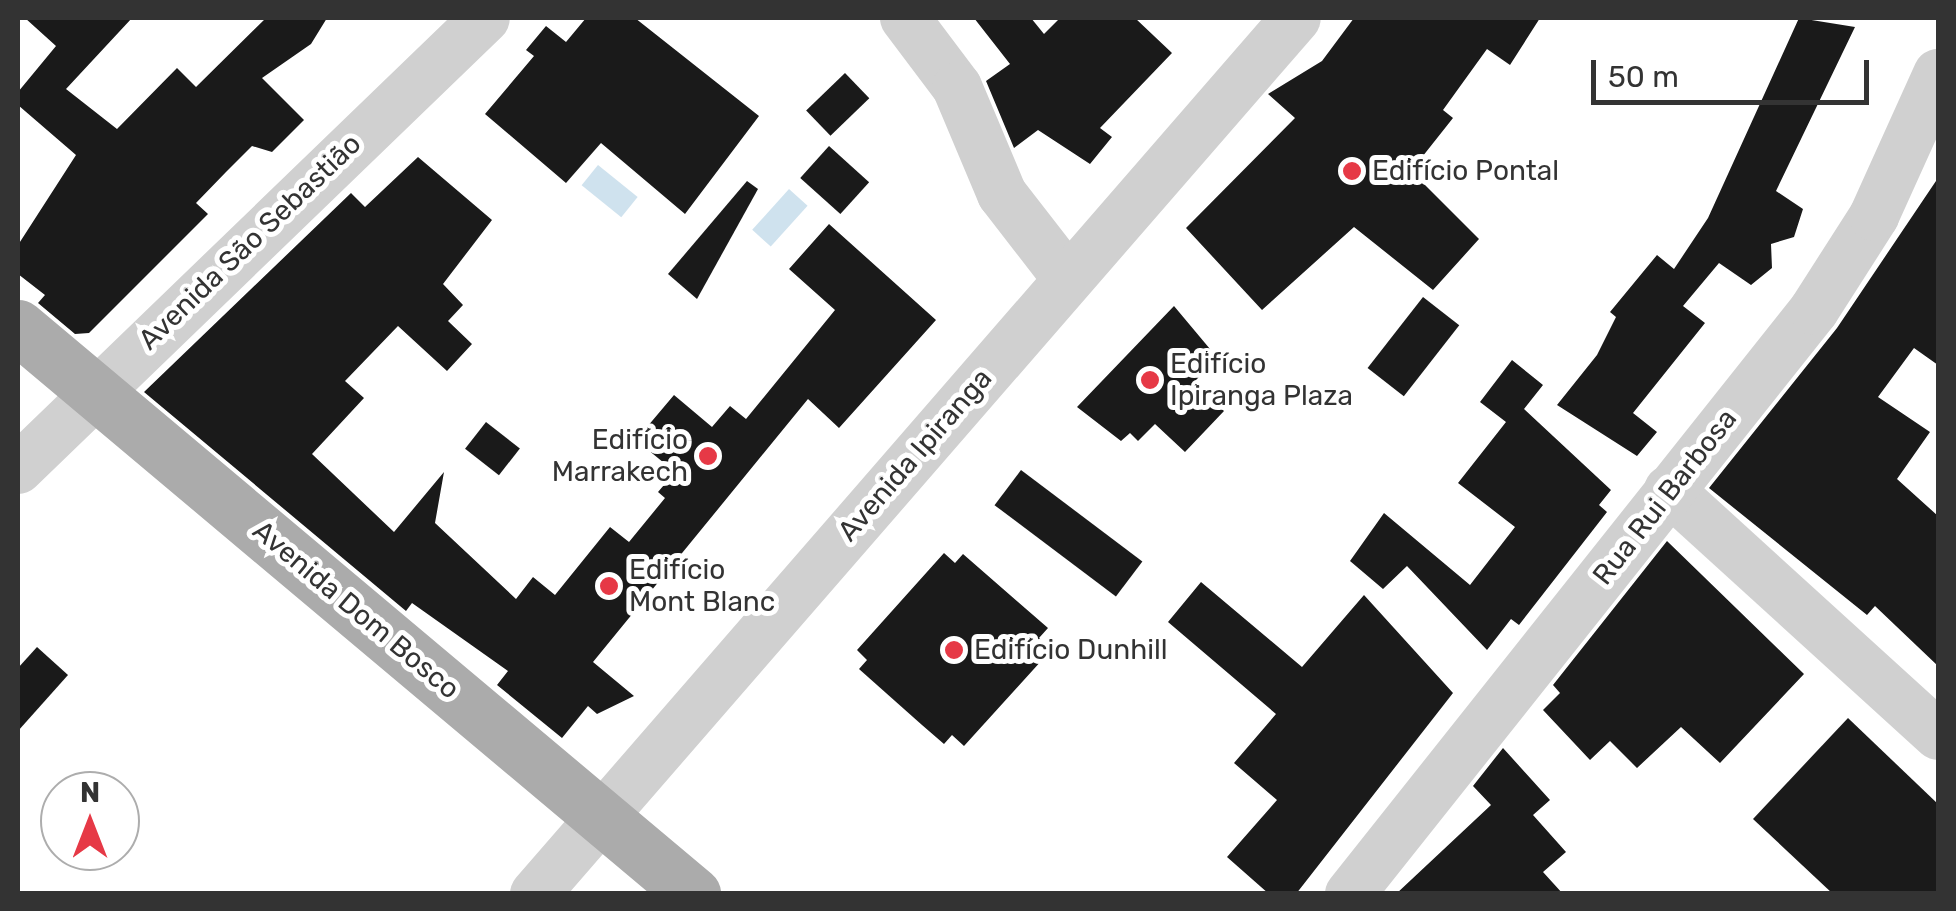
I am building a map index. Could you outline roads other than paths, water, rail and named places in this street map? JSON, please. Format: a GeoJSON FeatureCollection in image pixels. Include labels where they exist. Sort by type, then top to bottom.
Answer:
{"type":"FeatureCollection","features":[{"type":"Feature","properties":{"kind":"main road","name":"Avenida Dom Bosco"},"geometry":{"type":"LineString","coordinates":[[18,327],[692,894]]}},
{"type":"Feature","properties":{"kind":"street","name":"Avenida São Sebastião"},"geometry":{"type":"LineString","coordinates":[[18,469],[95,389],[485,18]]}},
{"type":"Feature","properties":{"kind":"street"},"geometry":{"type":"LineString","coordinates":[[905,18],[956,87],[1002,194],[1068,280]]}},
{"type":"Feature","properties":{"kind":"street","name":"Avenida Ipiranga"},"geometry":{"type":"LineString","coordinates":[[535,894],[1296,18]]}},
{"type":"Feature","properties":{"kind":"street","name":"Rua Rui Barbosa"},"geometry":{"type":"LineString","coordinates":[[1350,894],[1814,310],[1874,216],[1938,74]]}},
{"type":"Feature","properties":{"kind":"street"},"geometry":{"type":"LineString","coordinates":[[1669,490],[1938,734]]}},
{"type":"Feature","properties":{"kind":"water"},"geometry":{"type":"Polygon","coordinates":[[[598,165],[638,197],[621,217],[582,185],[598,165]]]}},
{"type":"Feature","properties":{"kind":"water"},"geometry":{"type":"Polygon","coordinates":[[[789,189],[808,206],[771,247],[752,230],[789,189]]]}},
{"type":"Feature","properties":{"kind":"place","name":"Edifício Pontal"},"geometry":{"type":"Point","coordinates":[1352,171]}},
{"type":"Feature","properties":{"kind":"place","name":"Edifício Ipiranga Plaza"},"geometry":{"type":"Point","coordinates":[1150,380]}},
{"type":"Feature","properties":{"kind":"place","name":"Edifício Marrakech"},"geometry":{"type":"Point","coordinates":[708,456]}},
{"type":"Feature","properties":{"kind":"place","name":"Edifício Mont Blanc"},"geometry":{"type":"Point","coordinates":[609,586]}},
{"type":"Feature","properties":{"kind":"place","name":"Edifício Dunhill"},"geometry":{"type":"Point","coordinates":[954,650]}}]}
